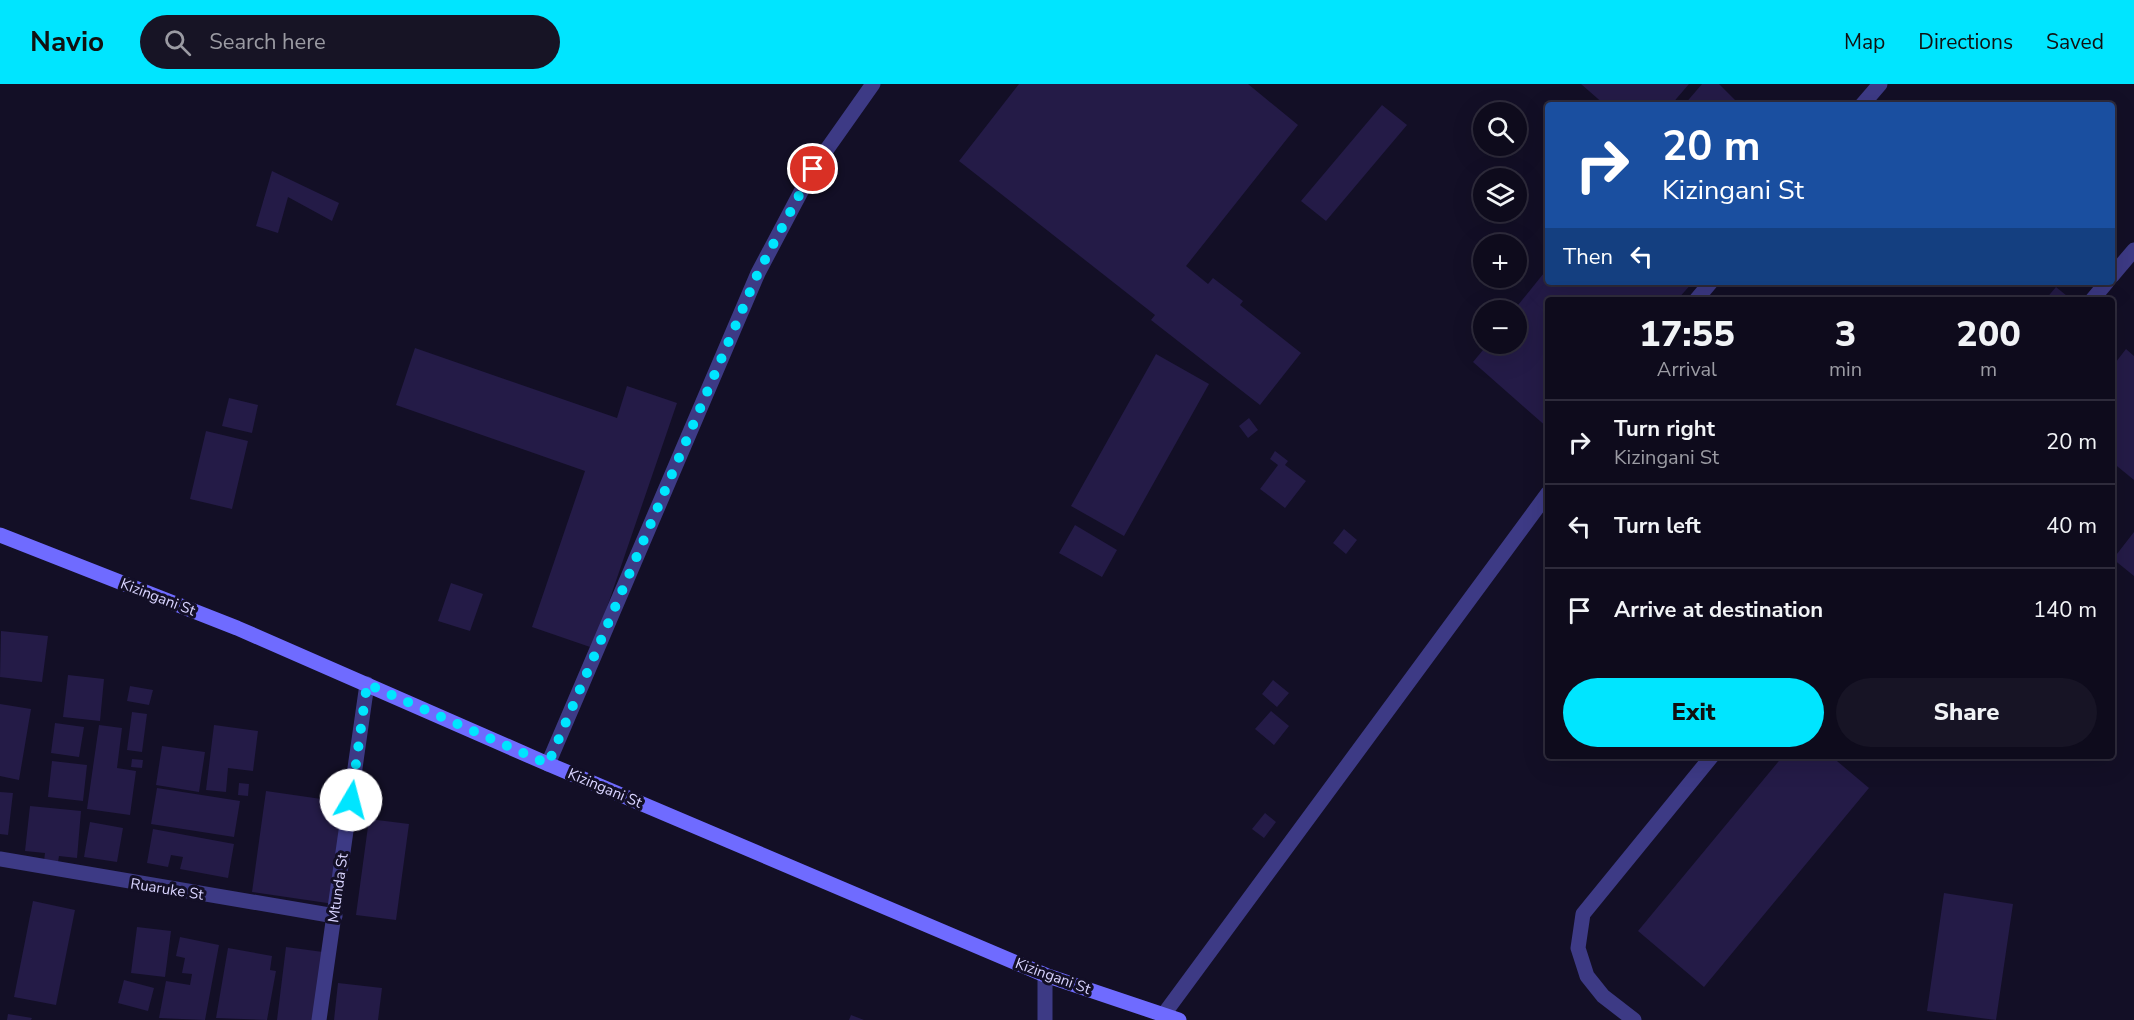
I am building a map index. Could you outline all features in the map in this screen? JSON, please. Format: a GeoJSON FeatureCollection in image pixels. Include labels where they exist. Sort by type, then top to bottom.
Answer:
{"type":"FeatureCollection","features":[{"type":"Feature","properties":{"kind":"street"},"geometry":{"type":"LineString","coordinates":[[548,764],[758,273],[813,169],[873,84]]}},
{"type":"Feature","properties":{"kind":"street"},"geometry":{"type":"LineString","coordinates":[[1865,102],[1880,84]]}},
{"type":"Feature","properties":{"kind":"street"},"geometry":{"type":"LineString","coordinates":[[2115,272],[2134,250]]}},
{"type":"Feature","properties":{"kind":"street"},"geometry":{"type":"LineString","coordinates":[[1698,297],[1708,285]]}},
{"type":"Feature","properties":{"kind":"street"},"geometry":{"type":"LineString","coordinates":[[2094,297],[2104,285]]}},
{"type":"Feature","properties":{"kind":"street"},"geometry":{"type":"LineString","coordinates":[[1164,1014],[1545,497]]}},
{"type":"Feature","properties":{"kind":"street","name":"Kizingani St"},"geometry":{"type":"LineString","coordinates":[[0,535],[237,628],[548,764],[1045,975],[1179,1020]]}},
{"type":"Feature","properties":{"kind":"street","name":"Mtunda St"},"geometry":{"type":"LineString","coordinates":[[319,1020],[367,684]]}},
{"type":"Feature","properties":{"kind":"street"},"geometry":{"type":"LineString","coordinates":[[1634,1020],[1603,996],[1587,976],[1578,948],[1583,914],[1710,759]]}},
{"type":"Feature","properties":{"kind":"street","name":"Ruaruke St"},"geometry":{"type":"LineString","coordinates":[[0,859],[334,916]]}},
{"type":"Feature","properties":{"kind":"street"},"geometry":{"type":"LineString","coordinates":[[1045,975],[1045,1020]]}},
{"type":"Feature","properties":{"kind":"building"},"geometry":{"type":"Polygon","coordinates":[[[1019,84],[1248,84],[1298,125],[1186,266],[1208,284],[1213,278],[1243,301],[1240,305],[1301,353],[1260,405],[1151,320],[1155,315],[959,161],[1019,84]]]}},
{"type":"Feature","properties":{"kind":"building"},"geometry":{"type":"Polygon","coordinates":[[[1581,84],[1689,84],[1674,102],[1602,102],[1581,84]]]}},
{"type":"Feature","properties":{"kind":"building"},"geometry":{"type":"Polygon","coordinates":[[[1702,84],[1719,84],[1737,102],[1687,102],[1702,84]]]}},
{"type":"Feature","properties":{"kind":"building"},"geometry":{"type":"Polygon","coordinates":[[[1382,105],[1407,125],[1326,221],[1301,201],[1382,105]]]}},
{"type":"Feature","properties":{"kind":"building"},"geometry":{"type":"Polygon","coordinates":[[[272,171],[339,203],[332,221],[288,197],[278,233],[256,226],[272,171]]]}},
{"type":"Feature","properties":{"kind":"building"},"geometry":{"type":"Polygon","coordinates":[[[1545,272],[1545,285],[1690,285],[1680,297],[1545,297],[1545,425],[1473,362],[1480,354],[1527,354],[1527,300],[1522,300],[1545,272]]]}},
{"type":"Feature","properties":{"kind":"building"},"geometry":{"type":"Polygon","coordinates":[[[2056,287],[2068,297],[2048,297],[2056,287]]]}},
{"type":"Feature","properties":{"kind":"building"},"geometry":{"type":"Polygon","coordinates":[[[415,348],[617,418],[627,386],[677,403],[593,648],[532,627],[585,471],[396,405],[415,348]]]}},
{"type":"Feature","properties":{"kind":"building"},"geometry":{"type":"Polygon","coordinates":[[[2126,349],[2134,356],[2134,480],[2115,464],[2115,363],[2126,349]]]}},
{"type":"Feature","properties":{"kind":"building"},"geometry":{"type":"Polygon","coordinates":[[[1156,354],[1209,384],[1124,536],[1071,506],[1156,354]]]}},
{"type":"Feature","properties":{"kind":"building"},"geometry":{"type":"Polygon","coordinates":[[[229,398],[258,405],[252,433],[222,426],[229,398]]]}},
{"type":"Feature","properties":{"kind":"building"},"geometry":{"type":"Polygon","coordinates":[[[1249,418],[1258,430],[1248,438],[1239,426],[1249,418]]]}},
{"type":"Feature","properties":{"kind":"building"},"geometry":{"type":"Polygon","coordinates":[[[206,431],[248,441],[232,509],[190,499],[206,431]]]}},
{"type":"Feature","properties":{"kind":"building"},"geometry":{"type":"Polygon","coordinates":[[[1275,451],[1288,461],[1285,465],[1306,481],[1285,508],[1260,489],[1278,465],[1270,459],[1275,451]]]}},
{"type":"Feature","properties":{"kind":"building"},"geometry":{"type":"Polygon","coordinates":[[[1075,525],[1117,550],[1102,577],[1059,553],[1075,525]]]}},
{"type":"Feature","properties":{"kind":"building"},"geometry":{"type":"Polygon","coordinates":[[[1344,529],[1357,540],[1346,554],[1333,543],[1344,529]]]}},
{"type":"Feature","properties":{"kind":"building"},"geometry":{"type":"Polygon","coordinates":[[[2134,532],[2134,576],[2115,561],[2115,556],[2134,532]]]}},
{"type":"Feature","properties":{"kind":"building"},"geometry":{"type":"Polygon","coordinates":[[[451,583],[483,594],[470,631],[438,621],[451,583]]]}},
{"type":"Feature","properties":{"kind":"building"},"geometry":{"type":"Polygon","coordinates":[[[1,631],[48,636],[42,682],[0,677],[1,631]]]}},
{"type":"Feature","properties":{"kind":"building"},"geometry":{"type":"Polygon","coordinates":[[[68,675],[104,679],[100,721],[63,717],[68,675]]]}},
{"type":"Feature","properties":{"kind":"building"},"geometry":{"type":"Polygon","coordinates":[[[1273,680],[1289,693],[1277,707],[1262,694],[1273,680]]]}},
{"type":"Feature","properties":{"kind":"building"},"geometry":{"type":"Polygon","coordinates":[[[130,686],[153,690],[149,705],[127,701],[130,686]]]}},
{"type":"Feature","properties":{"kind":"building"},"geometry":{"type":"Polygon","coordinates":[[[0,704],[31,709],[19,780],[0,776],[0,704]]]}},
{"type":"Feature","properties":{"kind":"building"},"geometry":{"type":"Polygon","coordinates":[[[1271,711],[1289,726],[1274,745],[1255,729],[1271,711]]]}},
{"type":"Feature","properties":{"kind":"building"},"geometry":{"type":"Polygon","coordinates":[[[132,712],[147,714],[142,752],[127,750],[132,712]]]}},
{"type":"Feature","properties":{"kind":"building"},"geometry":{"type":"Polygon","coordinates":[[[55,723],[84,727],[79,757],[51,753],[55,723]]]}},
{"type":"Feature","properties":{"kind":"building"},"geometry":{"type":"Polygon","coordinates":[[[99,725],[122,728],[117,768],[136,771],[130,815],[87,809],[99,725]]]}},
{"type":"Feature","properties":{"kind":"building"},"geometry":{"type":"Polygon","coordinates":[[[214,725],[258,731],[253,771],[228,768],[226,792],[206,790],[214,725]]]}},
{"type":"Feature","properties":{"kind":"building"},"geometry":{"type":"Polygon","coordinates":[[[162,746],[205,752],[199,792],[156,785],[162,746]]]}},
{"type":"Feature","properties":{"kind":"building"},"geometry":{"type":"Polygon","coordinates":[[[132,759],[143,760],[142,768],[131,767],[132,759]]]}},
{"type":"Feature","properties":{"kind":"building"},"geometry":{"type":"Polygon","coordinates":[[[1781,759],[1835,759],[1869,788],[1704,987],[1638,931],[1781,759]]]}},
{"type":"Feature","properties":{"kind":"building"},"geometry":{"type":"Polygon","coordinates":[[[52,761],[87,765],[83,801],[48,797],[52,761]]]}},
{"type":"Feature","properties":{"kind":"building"},"geometry":{"type":"Polygon","coordinates":[[[239,783],[249,784],[248,796],[238,795],[239,783]]]}},
{"type":"Feature","properties":{"kind":"building"},"geometry":{"type":"Polygon","coordinates":[[[157,788],[240,801],[234,837],[151,824],[157,788]]]}},
{"type":"Feature","properties":{"kind":"building"},"geometry":{"type":"Polygon","coordinates":[[[266,791],[349,803],[334,904],[252,892],[266,791]]]}},
{"type":"Feature","properties":{"kind":"building"},"geometry":{"type":"Polygon","coordinates":[[[0,792],[13,793],[8,835],[0,834],[0,792]]]}},
{"type":"Feature","properties":{"kind":"building"},"geometry":{"type":"Polygon","coordinates":[[[30,806],[81,811],[77,858],[59,856],[58,862],[44,861],[45,853],[25,851],[30,806]]]}},
{"type":"Feature","properties":{"kind":"building"},"geometry":{"type":"Polygon","coordinates":[[[1265,813],[1276,822],[1264,838],[1252,829],[1265,813]]]}},
{"type":"Feature","properties":{"kind":"building"},"geometry":{"type":"Polygon","coordinates":[[[369,819],[409,824],[396,920],[356,915],[369,819]]]}},
{"type":"Feature","properties":{"kind":"building"},"geometry":{"type":"Polygon","coordinates":[[[90,822],[123,828],[117,862],[84,857],[90,822]]]}},
{"type":"Feature","properties":{"kind":"building"},"geometry":{"type":"Polygon","coordinates":[[[153,829],[234,844],[228,878],[180,869],[183,857],[171,855],[168,867],[147,863],[153,829]]]}},
{"type":"Feature","properties":{"kind":"building"},"geometry":{"type":"Polygon","coordinates":[[[1944,893],[2013,904],[1996,1020],[1927,1011],[1944,893]]]}},
{"type":"Feature","properties":{"kind":"building"},"geometry":{"type":"Polygon","coordinates":[[[33,901],[75,910],[56,1005],[14,997],[33,901]]]}},
{"type":"Feature","properties":{"kind":"building"},"geometry":{"type":"Polygon","coordinates":[[[137,927],[171,931],[165,977],[131,973],[137,927]]]}},
{"type":"Feature","properties":{"kind":"building"},"geometry":{"type":"Polygon","coordinates":[[[180,937],[219,945],[205,1020],[159,1018],[166,981],[190,985],[192,974],[182,973],[185,958],[176,956],[180,937]]]}},
{"type":"Feature","properties":{"kind":"building"},"geometry":{"type":"Polygon","coordinates":[[[286,947],[323,952],[314,1020],[277,1020],[286,947]]]}},
{"type":"Feature","properties":{"kind":"building"},"geometry":{"type":"Polygon","coordinates":[[[228,948],[272,956],[270,970],[276,971],[267,1020],[216,1018],[228,948]]]}},
{"type":"Feature","properties":{"kind":"building"},"geometry":{"type":"Polygon","coordinates":[[[124,980],[154,988],[148,1011],[118,1003],[124,980]]]}},
{"type":"Feature","properties":{"kind":"building"},"geometry":{"type":"Polygon","coordinates":[[[338,983],[382,988],[378,1020],[334,1020],[338,983]]]}},
{"type":"Feature","properties":{"kind":"building"},"geometry":{"type":"Polygon","coordinates":[[[8,1014],[32,1018],[31,1020],[7,1020],[8,1014]]]}},
{"type":"Feature","properties":{"kind":"building"},"geometry":{"type":"Polygon","coordinates":[[[851,1015],[864,1020],[849,1020],[851,1015]]]}},
{"type":"Feature","properties":{"kind":"route"},"geometry":{"type":"LineString","coordinates":[[351,800],[367,684],[548,764],[758,273],[813,169]]}}]}
